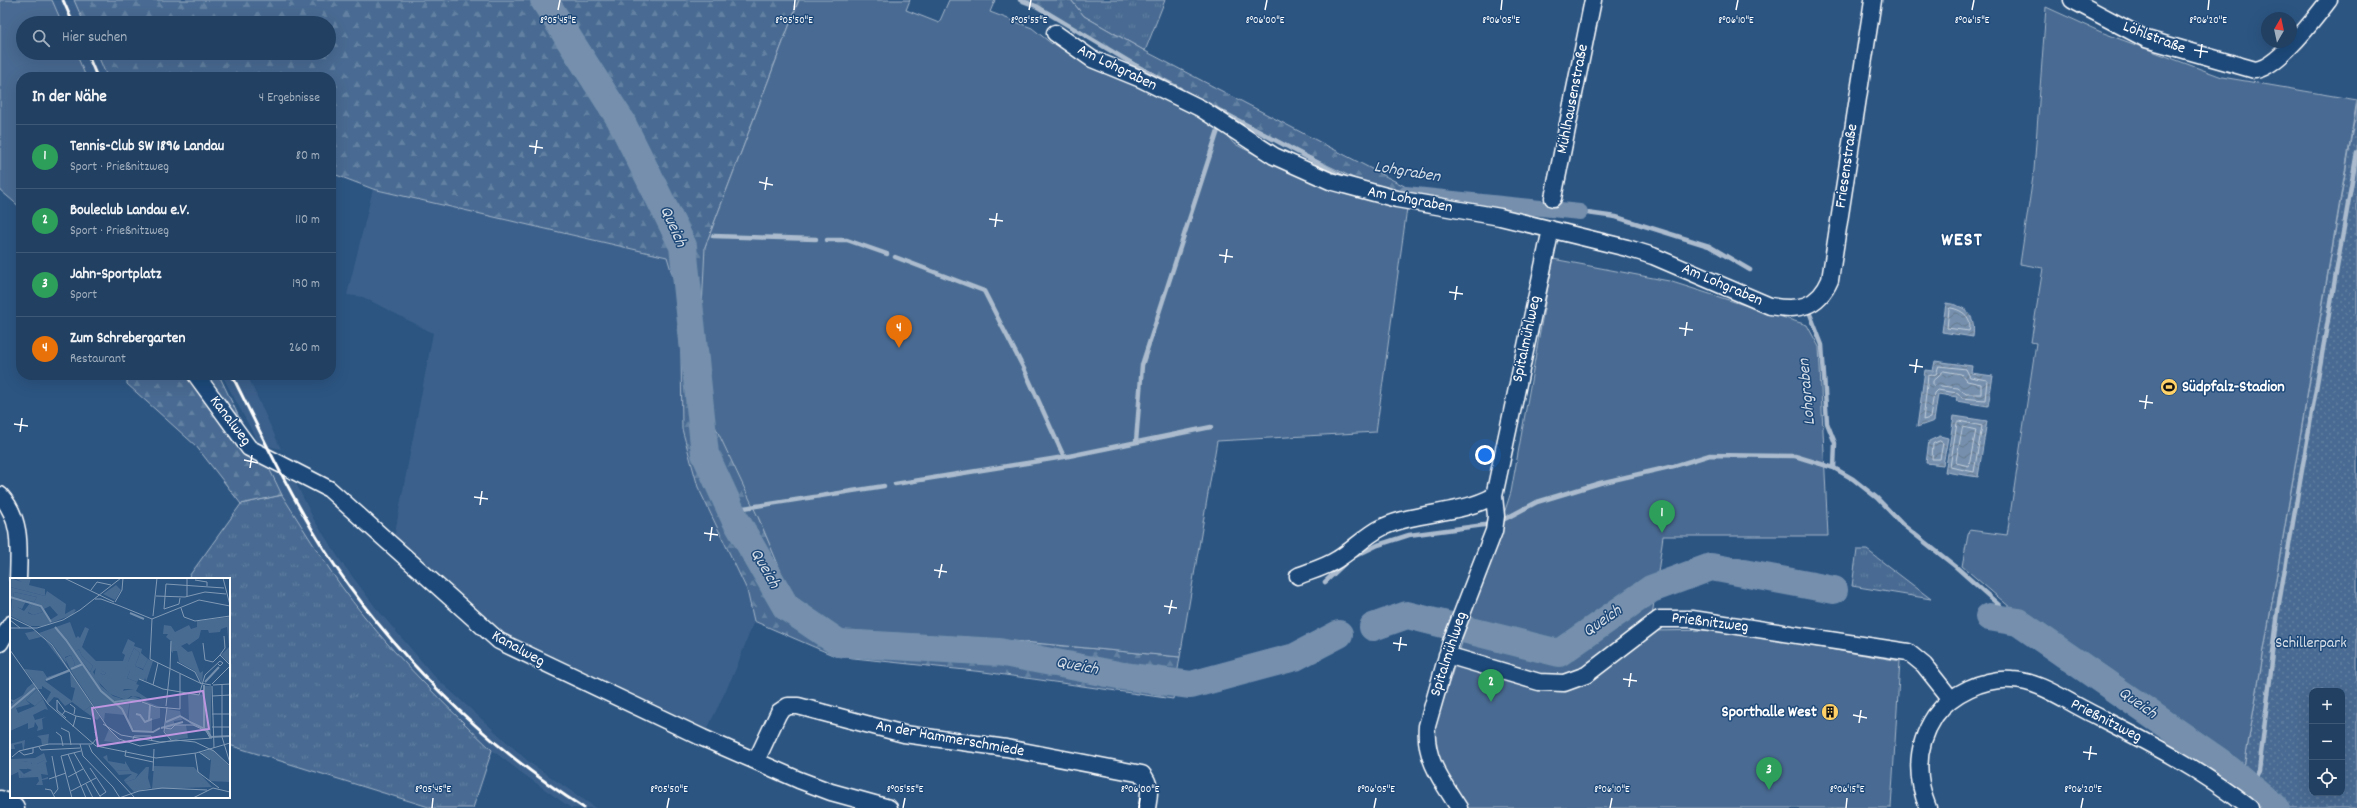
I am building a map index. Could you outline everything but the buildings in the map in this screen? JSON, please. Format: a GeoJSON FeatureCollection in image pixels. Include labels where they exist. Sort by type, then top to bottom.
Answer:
{"type":"FeatureCollection","features":[{"type":"Feature","properties":{"kind":"street","name":"Mühlhausenstraße"},"geometry":{"type":"LineString","coordinates":[[1553,198],[1593,0]]}},
{"type":"Feature","properties":{"kind":"street","name":"Friesenstraße"},"geometry":{"type":"LineString","coordinates":[[1789,309],[1817,300],[1825,292],[1830,280],[1873,0]]}},
{"type":"Feature","properties":{"kind":"street","name":"Löhlstraße"},"geometry":{"type":"LineString","coordinates":[[2072,0],[2146,39],[2255,70],[2265,68],[2280,55],[2329,0]]}},
{"type":"Feature","properties":{"kind":"street","name":"Am Lohgraben"},"geometry":{"type":"LineString","coordinates":[[1055,33],[1092,59],[1141,79],[1200,108],[1292,165],[1356,189],[1414,203],[1500,217],[1627,248],[1653,256],[1770,306],[1789,309]]}},
{"type":"Feature","properties":{"kind":"street","name":"Spitalmühlweg"},"geometry":{"type":"LineString","coordinates":[[1459,808],[1434,769],[1429,758],[1426,736],[1437,686],[1449,649],[1490,543],[1496,516],[1494,496],[1551,230]]}},
{"type":"Feature","properties":{"kind":"street","name":"Kanalweg"},"geometry":{"type":"LineString","coordinates":[[200,380],[249,448],[329,490],[499,641],[538,662],[756,761],[831,792],[889,808]]}},
{"type":"Feature","properties":{"kind":"street"},"geometry":{"type":"LineString","coordinates":[[0,495],[11,508],[20,540],[18,578]]}},
{"type":"Feature","properties":{"kind":"street"},"geometry":{"type":"LineString","coordinates":[[1298,576],[1337,560],[1370,534],[1382,527],[1400,521],[1456,511],[1479,504],[1494,496]]}},
{"type":"Feature","properties":{"kind":"street","name":"Prießnitzweg"},"geometry":{"type":"LineString","coordinates":[[1449,649],[1539,682],[1551,684],[1564,682],[1586,675],[1659,619],[1692,619],[1908,652],[1924,665],[1951,699]]}},
{"type":"Feature","properties":{"kind":"street"},"geometry":{"type":"LineString","coordinates":[[0,643],[10,626]]}},
{"type":"Feature","properties":{"kind":"street","name":"Prießnitzweg"},"geometry":{"type":"LineString","coordinates":[[1928,808],[1920,781],[1920,752],[1929,726],[1936,715],[1951,699],[1964,691],[1986,683],[2012,680],[2025,682],[2042,688],[2173,756],[2204,774],[2250,808]]}},
{"type":"Feature","properties":{"kind":"street","name":"An der Hammerschmiede"},"geometry":{"type":"LineString","coordinates":[[756,761],[779,712],[788,706],[798,706],[904,734],[1006,748],[1142,774],[1148,780],[1150,788],[1147,808]]}},
{"type":"Feature","properties":{"kind":"street"},"geometry":{"type":"LineString","coordinates":[[0,802],[13,808]]}},
{"type":"Feature","properties":{"kind":"shaded area"},"geometry":{"type":"Polygon","coordinates":[[[52,0],[74,0],[81,16],[59,16],[52,0]]]}},
{"type":"Feature","properties":{"kind":"shaded area"},"geometry":{"type":"Polygon","coordinates":[[[79,60],[100,60],[105,72],[84,72],[79,60]]]}},
{"type":"Feature","properties":{"kind":"shaded area"},"geometry":{"type":"Polygon","coordinates":[[[373,189],[667,257],[676,287],[681,354],[682,429],[698,487],[747,590],[754,621],[735,671],[703,738],[531,658],[392,548],[433,333],[363,297],[347,295],[373,189]]]}},
{"type":"Feature","properties":{"kind":"shaded area"},"geometry":{"type":"Polygon","coordinates":[[[225,380],[249,380],[281,449],[259,444],[225,380]]]}},
{"type":"Feature","properties":{"kind":"shaded area"},"geometry":{"type":"Polygon","coordinates":[[[268,466],[293,477],[314,520],[342,563],[376,608],[434,676],[530,763],[596,808],[571,808],[522,773],[492,750],[409,669],[363,615],[321,558],[282,495],[268,466]]]}},
{"type":"Feature","properties":{"kind":"green space"},"geometry":{"type":"Polygon","coordinates":[[[0,0],[52,0],[59,16],[16,16],[16,60],[79,60],[84,72],[16,72],[16,204],[0,190],[0,0]]]}},
{"type":"Feature","properties":{"kind":"green space"},"geometry":{"type":"Polygon","coordinates":[[[74,0],[799,0],[705,247],[759,519],[790,592],[839,630],[982,638],[1180,657],[1173,699],[984,672],[835,656],[754,621],[747,590],[698,487],[682,429],[681,354],[676,287],[667,257],[373,189],[336,175],[336,72],[105,72],[100,60],[336,60],[336,16],[81,16],[74,0]]]}},
{"type":"Feature","properties":{"kind":"green space"},"geometry":{"type":"Polygon","coordinates":[[[799,0],[910,0],[906,10],[939,23],[949,0],[995,0],[990,12],[1032,28],[1052,44],[1055,38],[1217,122],[1233,143],[1275,165],[1407,208],[1376,432],[1217,441],[1180,657],[982,638],[839,630],[790,593],[759,519],[705,405],[700,350],[705,247],[799,0]]]}},
{"type":"Feature","properties":{"kind":"green space"},"geometry":{"type":"Polygon","coordinates":[[[1025,0],[1071,0],[1084,16],[1145,51],[1410,189],[1409,196],[1358,180],[1296,150],[1145,69],[1025,0]]]}},
{"type":"Feature","properties":{"kind":"green space"},"geometry":{"type":"Polygon","coordinates":[[[1071,0],[1165,0],[1145,51],[1084,16],[1071,0]]]}},
{"type":"Feature","properties":{"kind":"green space","name":"Südpfalz-Stadion"},"geometry":{"type":"Polygon","coordinates":[[[2046,7],[2101,32],[2222,77],[2357,100],[2243,773],[2026,621],[1962,566],[1969,530],[2007,535],[2036,343],[2031,342],[2043,268],[2020,264],[2034,170],[2046,7]]]}},
{"type":"Feature","properties":{"kind":"green space","name":"Schillerpark"},"geometry":{"type":"Polygon","coordinates":[[[2357,104],[2357,808],[2290,808],[2243,773],[2357,104]]]}},
{"type":"Feature","properties":{"kind":"green space"},"geometry":{"type":"Polygon","coordinates":[[[1553,259],[1669,281],[1807,325],[1819,347],[1828,536],[1663,536],[1650,631],[1717,630],[1900,661],[1891,808],[1464,808],[1432,758],[1434,729],[1511,492],[1553,259]]]}},
{"type":"Feature","properties":{"kind":"green space"},"geometry":{"type":"Polygon","coordinates":[[[127,380],[221,380],[256,453],[268,466],[282,495],[241,504],[196,446],[127,384],[127,380]]]}},
{"type":"Feature","properties":{"kind":"green space"},"geometry":{"type":"Polygon","coordinates":[[[282,495],[331,572],[364,616],[410,668],[492,750],[473,808],[432,808],[230,745],[230,578],[188,578],[241,504],[282,495]]]}},
{"type":"Feature","properties":{"kind":"green space"},"geometry":{"type":"Polygon","coordinates":[[[1857,550],[1867,550],[1931,599],[1852,586],[1857,550]]]}},
{"type":"Feature","properties":{"kind":"water"},"geometry":{"type":"Polygon","coordinates":[[[1946,303],[1960,306],[1965,309],[1971,317],[1973,323],[1973,337],[1942,332],[1946,303]]]}},
{"type":"Feature","properties":{"kind":"water"},"geometry":{"type":"Polygon","coordinates":[[[1935,361],[1972,366],[1971,373],[1993,376],[1988,406],[1956,401],[1957,397],[1938,394],[1934,421],[1917,427],[1925,370],[1933,371],[1935,361]]]}},
{"type":"Feature","properties":{"kind":"water"},"geometry":{"type":"Polygon","coordinates":[[[1954,416],[1987,421],[1978,477],[1945,472],[1954,416]]]}},
{"type":"Feature","properties":{"kind":"water"},"geometry":{"type":"Polygon","coordinates":[[[1940,436],[1948,438],[1943,465],[1926,463],[1929,441],[1940,436]]]}},
{"type":"Feature","properties":{"kind":"waterway","name":"Queich"},"geometry":{"type":"LineString","coordinates":[[544,0],[620,119],[683,246],[705,454],[734,517],[786,607],[839,643],[999,652],[1123,676],[1191,685],[1295,657],[1339,634]]}},
{"type":"Feature","properties":{"kind":"waterway","name":"Lohgraben"},"geometry":{"type":"LineString","coordinates":[[1020,0],[1036,6],[1133,64],[1180,89]]}},
{"type":"Feature","properties":{"kind":"waterway","name":"Lohgraben"},"geometry":{"type":"LineString","coordinates":[[1211,106],[1348,179]]}},
{"type":"Feature","properties":{"kind":"waterway"},"geometry":{"type":"LineString","coordinates":[[1136,442],[1142,365],[1220,124]]}},
{"type":"Feature","properties":{"kind":"waterway"},"geometry":{"type":"LineString","coordinates":[[2250,786],[2259,771],[2279,603],[2357,152]]}},
{"type":"Feature","properties":{"kind":"waterway","name":"Lohgraben"},"geometry":{"type":"LineString","coordinates":[[1406,194],[1580,212]]}},
{"type":"Feature","properties":{"kind":"waterway","name":"Lohgraben"},"geometry":{"type":"LineString","coordinates":[[1580,212],[1616,217],[1709,246],[1750,270]]}},
{"type":"Feature","properties":{"kind":"waterway"},"geometry":{"type":"LineString","coordinates":[[713,236],[816,239]]}},
{"type":"Feature","properties":{"kind":"waterway"},"geometry":{"type":"LineString","coordinates":[[827,240],[847,240],[887,254]]}},
{"type":"Feature","properties":{"kind":"waterway"},"geometry":{"type":"LineString","coordinates":[[895,257],[984,291],[1025,371],[1064,457],[1211,427]]}},
{"type":"Feature","properties":{"kind":"waterway","name":"Lohgraben"},"geometry":{"type":"LineString","coordinates":[[1810,314],[1822,345],[1827,423],[1835,443],[1834,468]]}},
{"type":"Feature","properties":{"kind":"waterway"},"geometry":{"type":"LineString","coordinates":[[1499,522],[1537,502],[1600,483],[1674,466],[1710,455],[1795,456],[1834,468],[1853,479],[1877,498],[1903,525],[1955,566],[2018,622]]}},
{"type":"Feature","properties":{"kind":"waterway"},"geometry":{"type":"LineString","coordinates":[[895,484],[1064,457]]}},
{"type":"Feature","properties":{"kind":"waterway"},"geometry":{"type":"LineString","coordinates":[[731,510],[884,486]]}},
{"type":"Feature","properties":{"kind":"waterway"},"geometry":{"type":"LineString","coordinates":[[1351,558],[1378,545],[1409,535],[1492,524]]}},
{"type":"Feature","properties":{"kind":"waterway"},"geometry":{"type":"LineString","coordinates":[[1325,582],[1344,564]]}},
{"type":"Feature","properties":{"kind":"waterway","name":"Queich"},"geometry":{"type":"LineString","coordinates":[[1373,627],[1407,615],[1559,653],[1651,589],[1711,567],[1834,590]]}},
{"type":"Feature","properties":{"kind":"waterway","name":"Queich"},"geometry":{"type":"LineString","coordinates":[[1989,617],[2018,622],[2220,762],[2276,808]]}},
{"type":"Feature","properties":{"kind":"railway"},"geometry":{"type":"LineString","coordinates":[[63,0],[70,16]]}},
{"type":"Feature","properties":{"kind":"railway"},"geometry":{"type":"LineString","coordinates":[[90,60],[95,72]]}},
{"type":"Feature","properties":{"kind":"railway"},"geometry":{"type":"LineString","coordinates":[[234,380],[276,463],[311,528],[349,586],[377,623],[440,692],[474,724],[546,783],[584,808]]}},
{"type":"Feature","properties":{"kind":"place","name":"Zum Schrebergarten"},"geometry":{"type":"Point","coordinates":[899,348]}},
{"type":"Feature","properties":{"kind":"place","name":"Südpfalz-Stadion"},"geometry":{"type":"Point","coordinates":[2169,387]}},
{"type":"Feature","properties":{"kind":"place","name":"Tennis-Club SW 1896 Landau"},"geometry":{"type":"Point","coordinates":[1662,533]}},
{"type":"Feature","properties":{"kind":"place","name":"Bouleclub Landau e.V."},"geometry":{"type":"Point","coordinates":[1491,702]}},
{"type":"Feature","properties":{"kind":"place","name":"Sporthalle West"},"geometry":{"type":"Point","coordinates":[1830,712]}},
{"type":"Feature","properties":{"kind":"place","name":"Jahn-Sportplatz"},"geometry":{"type":"Point","coordinates":[1769,790]}},
{"type":"Feature","properties":{"kind":"district","name":"WEST"},"geometry":{"type":"Point","coordinates":[1962,241]}}]}
